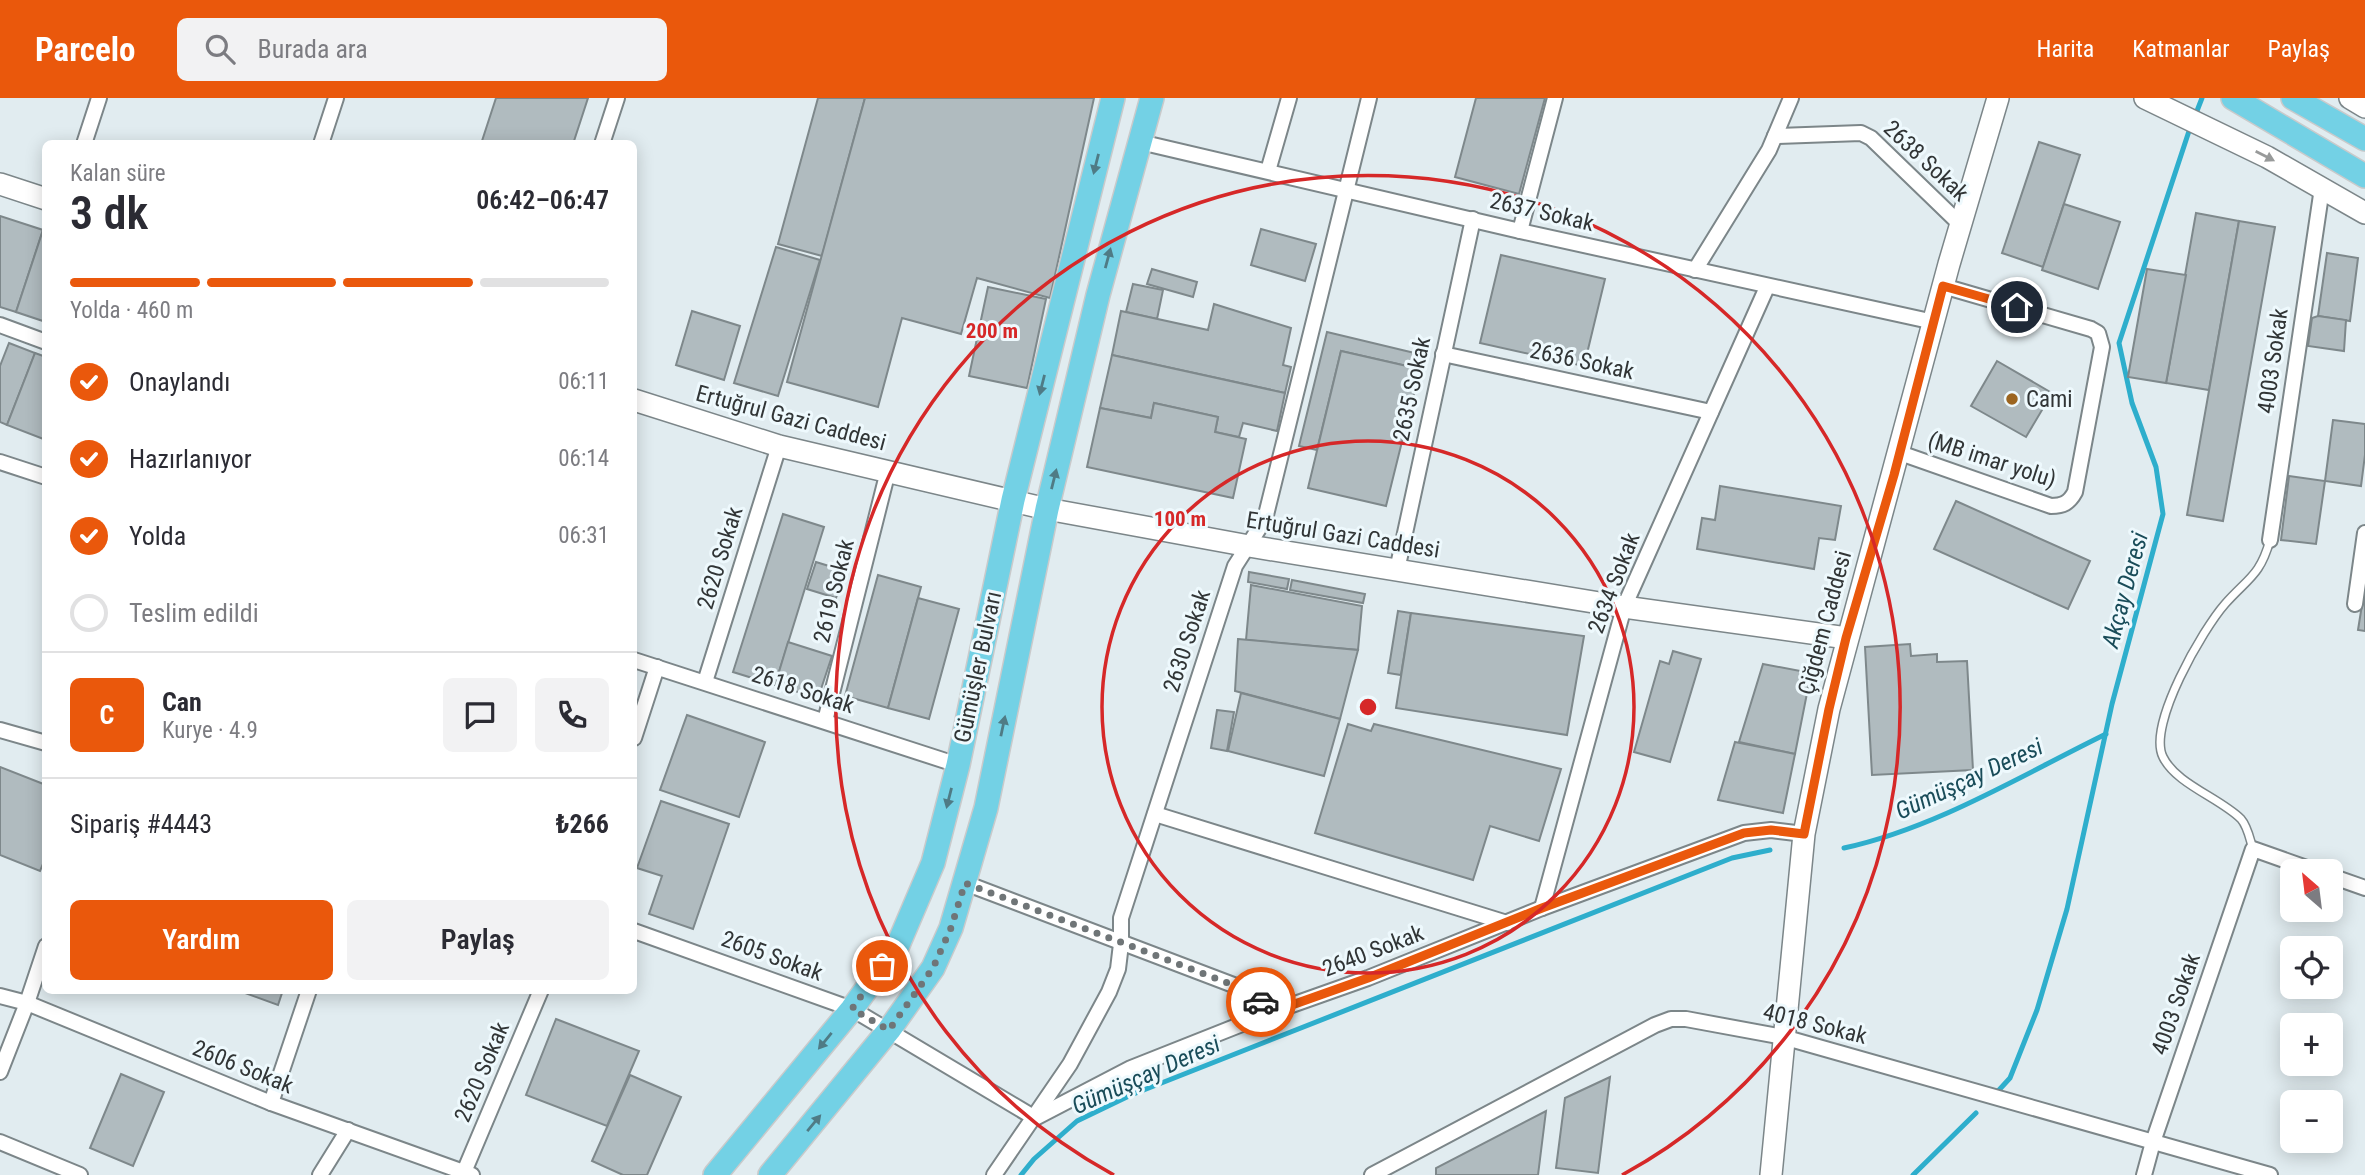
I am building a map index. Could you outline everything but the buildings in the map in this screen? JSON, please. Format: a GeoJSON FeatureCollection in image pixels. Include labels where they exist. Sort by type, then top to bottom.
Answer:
{"type":"FeatureCollection","features":[{"type":"Feature","properties":{"kind":"main road","name":"Gümüşler Bulvarı"},"geometry":{"type":"LineString","coordinates":[[715,1175],[852,1009],[898,945],[933,863],[957,765],[1013,500],[1113,98]]}},
{"type":"Feature","properties":{"kind":"main road","name":"Gümüşler Bulvarı"},"geometry":{"type":"LineString","coordinates":[[770,1175],[889,1030],[933,968],[951,928],[986,808],[1047,509],[1098,295],[1152,98]]}},
{"type":"Feature","properties":{"kind":"main road","name":"Çiğdem Caddesi"},"geometry":{"type":"LineString","coordinates":[[1771,1175],[1804,834],[1829,709],[1943,286],[1998,98]]}},
{"type":"Feature","properties":{"kind":"main road"},"geometry":{"type":"LineString","coordinates":[[2145,98],[2267,157],[2365,213]]}},
{"type":"Feature","properties":{"kind":"main road"},"geometry":{"type":"LineString","coordinates":[[2233,98],[2365,176]]}},
{"type":"Feature","properties":{"kind":"main road"},"geometry":{"type":"LineString","coordinates":[[2293,98],[2365,139]]}},
{"type":"Feature","properties":{"kind":"main road"},"geometry":{"type":"LineString","coordinates":[[2350,98],[2365,107]]}},
{"type":"Feature","properties":{"kind":"main road"},"geometry":{"type":"LineString","coordinates":[[0,184],[42,198]]}},
{"type":"Feature","properties":{"kind":"main road","name":"Ertuğrul Gazi Caddesi"},"geometry":{"type":"LineString","coordinates":[[637,401],[779,446],[1047,509],[1249,546],[1624,607],[1846,638]]}},
{"type":"Feature","properties":{"kind":"street"},"geometry":{"type":"LineString","coordinates":[[86,140],[99,98]]}},
{"type":"Feature","properties":{"kind":"street"},"geometry":{"type":"LineString","coordinates":[[324,140],[336,98]]}},
{"type":"Feature","properties":{"kind":"street"},"geometry":{"type":"LineString","coordinates":[[603,140],[617,98]]}},
{"type":"Feature","properties":{"kind":"street"},"geometry":{"type":"LineString","coordinates":[[1268,171],[1289,98]]}},
{"type":"Feature","properties":{"kind":"street","name":"2630 Sokak"},"geometry":{"type":"LineString","coordinates":[[994,1175],[1070,1064],[1109,992],[1118,969],[1121,918],[1235,566],[1265,519],[1369,98]]}},
{"type":"Feature","properties":{"kind":"street"},"geometry":{"type":"LineString","coordinates":[[1520,231],[1555,98]]}},
{"type":"Feature","properties":{"kind":"street"},"geometry":{"type":"LineString","coordinates":[[1695,270],[1769,150],[1791,98]]}},
{"type":"Feature","properties":{"kind":"street","name":"2638 Sokak"},"geometry":{"type":"LineString","coordinates":[[1775,136],[1861,133],[1871,138],[1961,225]]}},
{"type":"Feature","properties":{"kind":"street","name":"2637 Sokak"},"geometry":{"type":"LineString","coordinates":[[1140,142],[1767,287],[1934,322]]}},
{"type":"Feature","properties":{"kind":"street","name":"4003 Sokak"},"geometry":{"type":"LineString","coordinates":[[2270,540],[2322,188]]}},
{"type":"Feature","properties":{"kind":"street","name":"2635 Sokak"},"geometry":{"type":"LineString","coordinates":[[1397,570],[1473,219]]}},
{"type":"Feature","properties":{"kind":"street","name":"(MB imar yolu)"},"geometry":{"type":"LineString","coordinates":[[1900,453],[2051,506],[2070,502],[2075,492],[2102,347],[2098,333],[1943,286]]}},
{"type":"Feature","properties":{"kind":"street","name":"2634 Sokak"},"geometry":{"type":"LineString","coordinates":[[1542,908],[1624,607],[1767,287]]}},
{"type":"Feature","properties":{"kind":"street"},"geometry":{"type":"LineString","coordinates":[[0,325],[42,341]]}},
{"type":"Feature","properties":{"kind":"street","name":"2636 Sokak"},"geometry":{"type":"LineString","coordinates":[[1443,354],[1711,412]]}},
{"type":"Feature","properties":{"kind":"street","name":"2620 Sokak"},"geometry":{"type":"LineString","coordinates":[[705,682],[779,446]]}},
{"type":"Feature","properties":{"kind":"street"},"geometry":{"type":"LineString","coordinates":[[0,462],[42,476]]}},
{"type":"Feature","properties":{"kind":"street","name":"2619 Sokak"},"geometry":{"type":"LineString","coordinates":[[824,721],[888,471]]}},
{"type":"Feature","properties":{"kind":"street"},"geometry":{"type":"LineString","coordinates":[[2355,604],[2365,533]]}},
{"type":"Feature","properties":{"kind":"street","name":"2618 Sokak"},"geometry":{"type":"LineString","coordinates":[[637,661],[957,765]]}},
{"type":"Feature","properties":{"kind":"street"},"geometry":{"type":"LineString","coordinates":[[637,729],[657,667]]}},
{"type":"Feature","properties":{"kind":"street"},"geometry":{"type":"LineString","coordinates":[[0,730],[42,742]]}},
{"type":"Feature","properties":{"kind":"street"},"geometry":{"type":"LineString","coordinates":[[1155,814],[1507,923]]}},
{"type":"Feature","properties":{"kind":"street","name":"2640 Sokak"},"geometry":{"type":"LineString","coordinates":[[1035,1118],[1132,1068],[1542,908],[1744,833],[1771,830],[1804,834]]}},
{"type":"Feature","properties":{"kind":"street"},"geometry":{"type":"LineString","coordinates":[[2253,849],[2281,859]]}},
{"type":"Feature","properties":{"kind":"street","name":"4003 Sokak"},"geometry":{"type":"LineString","coordinates":[[2144,1175],[2253,849]]}},
{"type":"Feature","properties":{"kind":"street"},"geometry":{"type":"LineString","coordinates":[[2343,880],[2365,888]]}},
{"type":"Feature","properties":{"kind":"street"},"geometry":{"type":"LineString","coordinates":[[965,883],[1244,989],[1275,1011]]}},
{"type":"Feature","properties":{"kind":"street","name":"2605 Sokak"},"geometry":{"type":"LineString","coordinates":[[637,932],[852,1009],[1035,1118]]}},
{"type":"Feature","properties":{"kind":"street"},"geometry":{"type":"LineString","coordinates":[[0,1072],[42,958]]}},
{"type":"Feature","properties":{"kind":"street"},"geometry":{"type":"LineString","coordinates":[[271,1103],[308,994]]}},
{"type":"Feature","properties":{"kind":"street","name":"2620 Sokak"},"geometry":{"type":"LineString","coordinates":[[468,1173],[539,994]]}},
{"type":"Feature","properties":{"kind":"street","name":"2606 Sokak"},"geometry":{"type":"LineString","coordinates":[[0,996],[27,1003],[271,1103],[468,1173]]}},
{"type":"Feature","properties":{"kind":"street","name":"4018 Sokak"},"geometry":{"type":"LineString","coordinates":[[1372,1175],[1655,1025],[1686,1019],[1783,1037],[2270,1175]]}},
{"type":"Feature","properties":{"kind":"street"},"geometry":{"type":"LineString","coordinates":[[320,1175],[348,1130]]}},
{"type":"Feature","properties":{"kind":"street"},"geometry":{"type":"LineString","coordinates":[[0,1142],[80,1175]]}},
{"type":"Feature","properties":{"kind":"lane"},"geometry":{"type":"LineString","coordinates":[[2253,849],[2241,820],[2168,767],[2161,753],[2160,737],[2164,715],[2181,674],[2210,624],[2258,570],[2270,540]]}},
{"type":"Feature","properties":{"kind":"waterway","name":"Akçay Deresi"},"geometry":{"type":"LineString","coordinates":[[2195,116],[2202,98]]}},
{"type":"Feature","properties":{"kind":"waterway","name":"Akçay Deresi"},"geometry":{"type":"LineString","coordinates":[[1999,1090],[2010,1078],[2037,1010],[2067,909],[2112,704],[2163,514],[2156,467],[2132,403],[2119,343],[2191,125]]}},
{"type":"Feature","properties":{"kind":"waterway","name":"Gümüşçay Deresi"},"geometry":{"type":"LineString","coordinates":[[1844,848],[1912,828],[1945,814],[2106,734]]}},
{"type":"Feature","properties":{"kind":"waterway","name":"Gümüşçay Deresi"},"geometry":{"type":"LineString","coordinates":[[1021,1175],[1034,1159],[1077,1121],[1131,1095],[1732,858],[1770,850]]}},
{"type":"Feature","properties":{"kind":"waterway","name":"Akçay Deresi"},"geometry":{"type":"LineString","coordinates":[[1913,1175],[1976,1113]]}},
{"type":"Feature","properties":{"kind":"way so far"},"geometry":{"type":"LineString","coordinates":[[882,966],[852,1009],[889,1030],[933,968],[951,928],[965,883],[1244,989],[1261,1002]]}},
{"type":"Feature","properties":{"kind":"place","name":"Cami"},"geometry":{"type":"Point","coordinates":[2012,399]}},
{"type":"Feature","properties":{"kind":"route"},"geometry":{"type":"LineString","coordinates":[[1261,1002],[1275,1011],[1368,978],[1542,908],[1744,833],[1771,830],[1804,834],[1846,638],[1894,475],[1943,286],[2017,307]]}}]}
